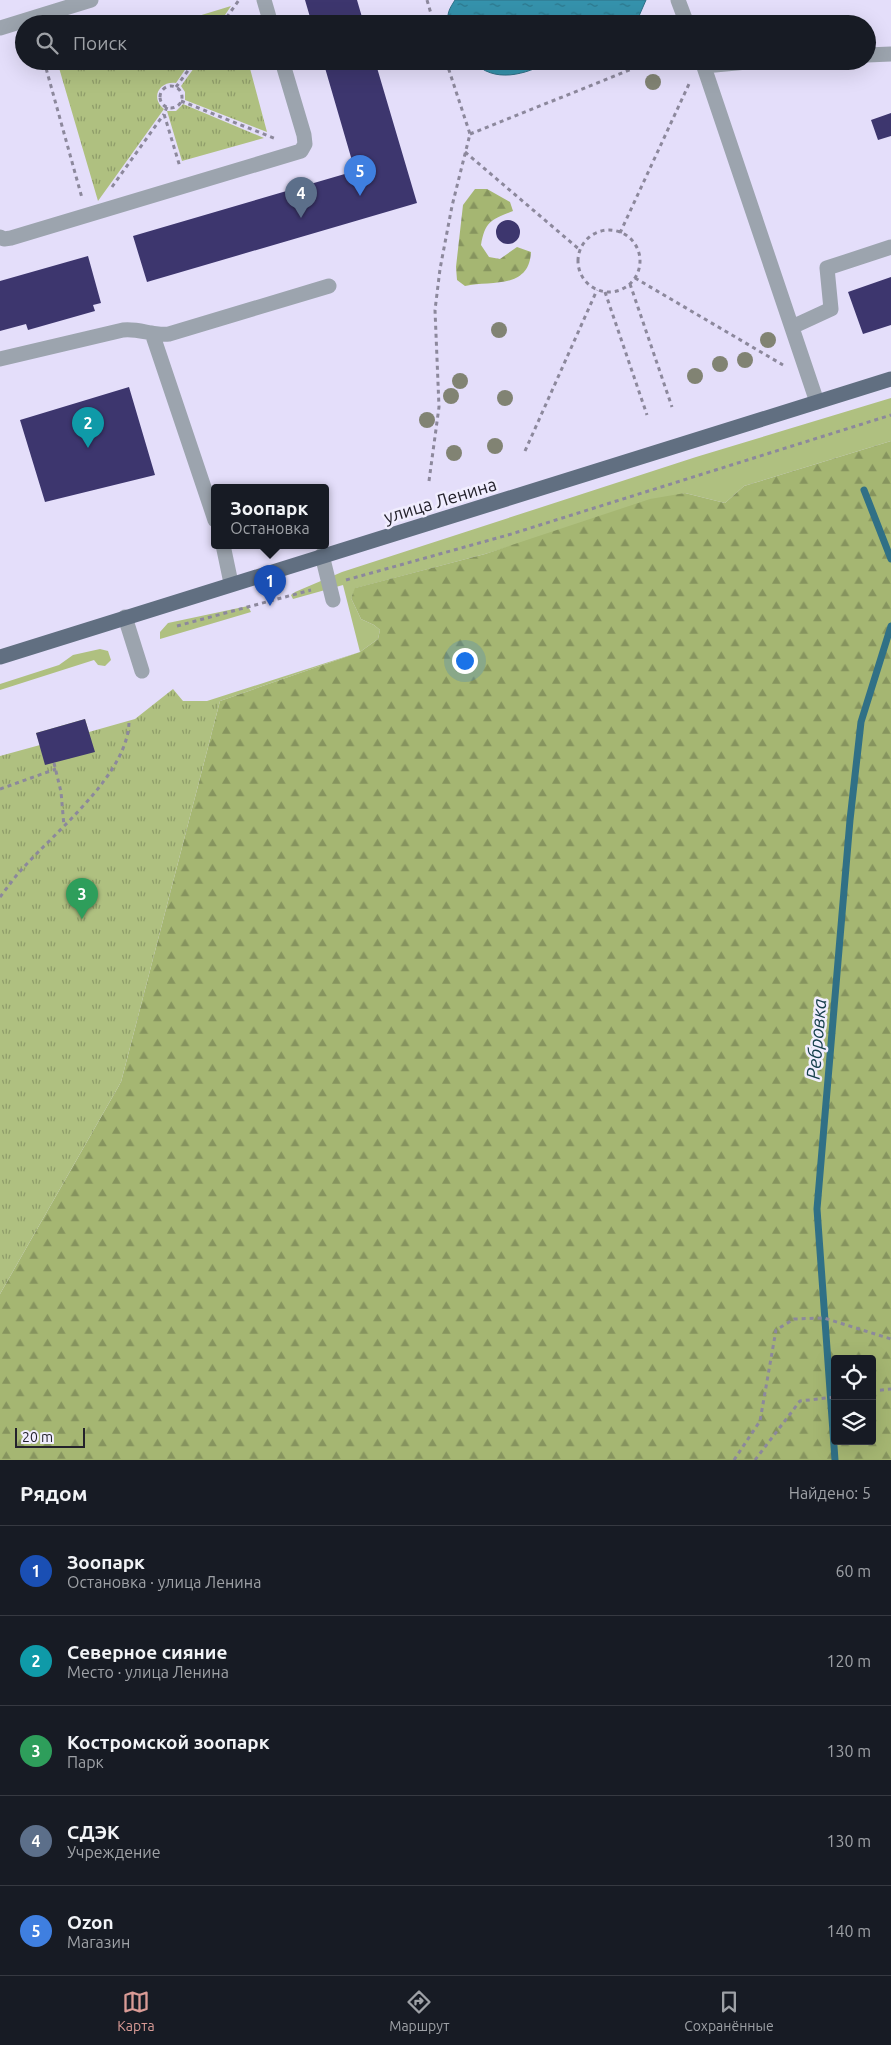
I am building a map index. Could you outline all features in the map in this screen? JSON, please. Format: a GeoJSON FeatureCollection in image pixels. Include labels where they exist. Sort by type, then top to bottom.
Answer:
{"type":"FeatureCollection","features":[{"type":"Feature","properties":{"kind":"main road","name":"улица Ленина"},"geometry":{"type":"LineString","coordinates":[[0,657],[891,379]]}},
{"type":"Feature","properties":{"kind":"lane"},"geometry":{"type":"LineString","coordinates":[[42,15],[91,0]]}},
{"type":"Feature","properties":{"kind":"lane"},"geometry":{"type":"LineString","coordinates":[[264,0],[268,15]]}},
{"type":"Feature","properties":{"kind":"lane"},"geometry":{"type":"LineString","coordinates":[[678,0],[684,15]]}},
{"type":"Feature","properties":{"kind":"lane"},"geometry":{"type":"LineString","coordinates":[[0,28],[15,23]]}},
{"type":"Feature","properties":{"kind":"lane"},"geometry":{"type":"LineString","coordinates":[[876,55],[891,54]]}},
{"type":"Feature","properties":{"kind":"lane"},"geometry":{"type":"LineString","coordinates":[[0,237],[4,239],[11,238],[293,155],[302,149],[305,144],[285,70]]}},
{"type":"Feature","properties":{"kind":"lane"},"geometry":{"type":"LineString","coordinates":[[705,70],[817,402]]}},
{"type":"Feature","properties":{"kind":"lane"},"geometry":{"type":"LineString","coordinates":[[792,328],[831,309],[827,268],[891,247]]}},
{"type":"Feature","properties":{"kind":"lane"},"geometry":{"type":"LineString","coordinates":[[0,359],[123,330],[132,329],[168,334],[328,286]]}},
{"type":"Feature","properties":{"kind":"lane"},"geometry":{"type":"LineString","coordinates":[[152,333],[211,508]]}},
{"type":"Feature","properties":{"kind":"lane"},"geometry":{"type":"LineString","coordinates":[[224,549],[231,584]]}},
{"type":"Feature","properties":{"kind":"lane"},"geometry":{"type":"LineString","coordinates":[[322,555],[331,592]]}},
{"type":"Feature","properties":{"kind":"lane"},"geometry":{"type":"LineString","coordinates":[[125,617],[142,671]]}},
{"type":"Feature","properties":{"kind":"path"},"geometry":{"type":"LineString","coordinates":[[228,15],[239,0]]}},
{"type":"Feature","properties":{"kind":"path"},"geometry":{"type":"LineString","coordinates":[[427,0],[431,15]]}},
{"type":"Feature","properties":{"kind":"path"},"geometry":{"type":"LineString","coordinates":[[46,70],[87,216]]}},
{"type":"Feature","properties":{"kind":"path"},"geometry":{"type":"LineString","coordinates":[[176,87],[188,70]]}},
{"type":"Feature","properties":{"kind":"path"},"geometry":{"type":"LineString","coordinates":[[429,480],[439,407],[435,310],[440,269],[452,206],[470,134],[449,70]]}},
{"type":"Feature","properties":{"kind":"path"},"geometry":{"type":"LineString","coordinates":[[470,134],[630,70]]}},
{"type":"Feature","properties":{"kind":"path"},"geometry":{"type":"LineString","coordinates":[[620,233],[692,79]]}},
{"type":"Feature","properties":{"kind":"path"},"geometry":{"type":"LineString","coordinates":[[167,86],[176,87],[182,93],[181,101],[175,107],[167,107],[160,100],[160,94],[167,86]]}},
{"type":"Feature","properties":{"kind":"path"},"geometry":{"type":"LineString","coordinates":[[181,101],[302,149]]}},
{"type":"Feature","properties":{"kind":"path"},"geometry":{"type":"LineString","coordinates":[[109,192],[167,107]]}},
{"type":"Feature","properties":{"kind":"path"},"geometry":{"type":"LineString","coordinates":[[164,114],[185,187]]}},
{"type":"Feature","properties":{"kind":"path"},"geometry":{"type":"LineString","coordinates":[[465,152],[580,250]]}},
{"type":"Feature","properties":{"kind":"path"},"geometry":{"type":"LineString","coordinates":[[604,231],[620,233],[633,243],[638,252],[640,263],[635,278],[630,284],[618,291],[605,292],[597,290],[584,280],[579,271],[578,260],[580,250],[594,234],[604,231]]}},
{"type":"Feature","properties":{"kind":"path"},"geometry":{"type":"LineString","coordinates":[[635,278],[791,369]]}},
{"type":"Feature","properties":{"kind":"path"},"geometry":{"type":"LineString","coordinates":[[630,284],[672,406]]}},
{"type":"Feature","properties":{"kind":"path"},"geometry":{"type":"LineString","coordinates":[[525,451],[597,290]]}},
{"type":"Feature","properties":{"kind":"path"},"geometry":{"type":"LineString","coordinates":[[605,292],[647,414]]}},
{"type":"Feature","properties":{"kind":"path"},"geometry":{"type":"LineString","coordinates":[[177,626],[331,592],[891,415]]}},
{"type":"Feature","properties":{"kind":"path"},"geometry":{"type":"LineString","coordinates":[[0,897],[23,867],[64,827],[92,795],[122,750],[129,733],[129,721]]}},
{"type":"Feature","properties":{"kind":"path"},"geometry":{"type":"LineString","coordinates":[[54,763],[61,792],[64,827]]}},
{"type":"Feature","properties":{"kind":"path"},"geometry":{"type":"LineString","coordinates":[[0,788],[56,769]]}},
{"type":"Feature","properties":{"kind":"path"},"geometry":{"type":"LineString","coordinates":[[734,1460],[760,1421],[776,1330],[794,1318],[824,1318],[891,1339]]}},
{"type":"Feature","properties":{"kind":"path"},"geometry":{"type":"LineString","coordinates":[[876,1390],[891,1388]]}},
{"type":"Feature","properties":{"kind":"path"},"geometry":{"type":"LineString","coordinates":[[755,1460],[800,1401],[831,1397]]}},
{"type":"Feature","properties":{"kind":"green space"},"geometry":{"type":"Polygon","coordinates":[[[231,6],[225,15],[202,15],[231,6]]]}},
{"type":"Feature","properties":{"kind":"green space"},"geometry":{"type":"Polygon","coordinates":[[[60,70],[185,70],[176,83],[165,85],[158,91],[158,100],[164,109],[98,201],[60,70]]]}},
{"type":"Feature","properties":{"kind":"green space"},"geometry":{"type":"Polygon","coordinates":[[[193,70],[250,70],[267,132],[185,100],[185,92],[181,86],[193,70]]]}},
{"type":"Feature","properties":{"kind":"green space"},"geometry":{"type":"Polygon","coordinates":[[[183,104],[264,138],[182,161],[167,111],[176,111],[183,104]]]}},
{"type":"Feature","properties":{"kind":"green space"},"geometry":{"type":"Polygon","coordinates":[[[475,189],[487,189],[510,202],[513,211],[500,216],[487,226],[481,245],[489,257],[500,259],[517,247],[531,252],[529,264],[524,272],[516,278],[497,283],[465,286],[457,280],[456,267],[463,205],[475,189]]]}},
{"type":"Feature","properties":{"kind":"green space"},"geometry":{"type":"Polygon","coordinates":[[[891,398],[891,441],[744,486],[725,503],[685,493],[485,554],[356,588],[351,598],[361,619],[380,630],[378,639],[360,652],[343,585],[293,599],[291,595],[342,572],[696,457],[891,398]]]}},
{"type":"Feature","properties":{"kind":"green space"},"geometry":{"type":"Polygon","coordinates":[[[891,441],[891,1460],[0,1460],[0,1294],[121,1082],[220,701],[360,652],[378,639],[380,630],[361,619],[351,598],[355,588],[485,554],[650,499],[685,493],[725,503],[744,486],[891,441]]]}},
{"type":"Feature","properties":{"kind":"green space"},"geometry":{"type":"Polygon","coordinates":[[[248,606],[251,612],[160,639],[160,632],[168,623],[248,606]]]}},
{"type":"Feature","properties":{"kind":"green space"},"geometry":{"type":"Polygon","coordinates":[[[100,649],[108,651],[111,660],[105,666],[98,665],[94,660],[0,690],[0,684],[59,665],[73,655],[100,649]]]}},
{"type":"Feature","properties":{"kind":"green space"},"geometry":{"type":"Polygon","coordinates":[[[360,652],[220,701],[207,701],[360,652]]]}},
{"type":"Feature","properties":{"kind":"green space"},"geometry":{"type":"Polygon","coordinates":[[[173,689],[183,701],[220,701],[121,1082],[0,1294],[0,756],[40,745],[36,733],[85,719],[89,732],[135,719],[173,689]]]}},
{"type":"Feature","properties":{"kind":"water"},"geometry":{"type":"Polygon","coordinates":[[[455,0],[646,0],[639,15],[448,15],[455,0]]]}},
{"type":"Feature","properties":{"kind":"water"},"geometry":{"type":"Polygon","coordinates":[[[485,70],[531,70],[510,75],[490,73],[485,70]]]}},
{"type":"Feature","properties":{"kind":"building"},"geometry":{"type":"Polygon","coordinates":[[[305,0],[357,0],[361,15],[309,15],[305,0]]]}},
{"type":"Feature","properties":{"kind":"building"},"geometry":{"type":"Polygon","coordinates":[[[326,70],[378,70],[417,203],[147,282],[133,236],[355,171],[326,70]]]}},
{"type":"Feature","properties":{"kind":"building"},"geometry":{"type":"Polygon","coordinates":[[[891,113],[891,136],[878,140],[871,120],[891,113]]]}},
{"type":"Feature","properties":{"kind":"building"},"geometry":{"type":"Polygon","coordinates":[[[503,220],[513,220],[520,227],[520,237],[513,244],[503,244],[496,237],[496,227],[503,220]]]}},
{"type":"Feature","properties":{"kind":"building"},"geometry":{"type":"Polygon","coordinates":[[[88,256],[101,303],[93,305],[95,311],[28,330],[26,324],[0,331],[0,281],[88,256]]]}},
{"type":"Feature","properties":{"kind":"building"},"geometry":{"type":"Polygon","coordinates":[[[891,277],[891,325],[863,334],[848,292],[891,277]]]}},
{"type":"Feature","properties":{"kind":"building"},"geometry":{"type":"Polygon","coordinates":[[[129,387],[155,475],[45,502],[20,420],[129,387]]]}},
{"type":"Feature","properties":{"kind":"building"},"geometry":{"type":"Polygon","coordinates":[[[85,719],[95,752],[45,765],[36,733],[85,719]]]}},
{"type":"Feature","properties":{"kind":"waterway","name":"Ребровка"},"geometry":{"type":"LineString","coordinates":[[864,490],[891,559]]}},
{"type":"Feature","properties":{"kind":"waterway","name":"Ребровка"},"geometry":{"type":"LineString","coordinates":[[835,1460],[817,1209],[850,820],[861,722],[891,626]]}},
{"type":"Feature","properties":{"kind":"place","name":"Ozon"},"geometry":{"type":"Point","coordinates":[360,196]}},
{"type":"Feature","properties":{"kind":"place","name":"СДЭК"},"geometry":{"type":"Point","coordinates":[301,218]}},
{"type":"Feature","properties":{"kind":"place","name":"Северное сияние"},"geometry":{"type":"Point","coordinates":[88,448]}},
{"type":"Feature","properties":{"kind":"place","name":"Зоопарк"},"geometry":{"type":"Point","coordinates":[270,606]}},
{"type":"Feature","properties":{"kind":"place","name":"Костромской зоопарк"},"geometry":{"type":"Point","coordinates":[82,919]}}]}
